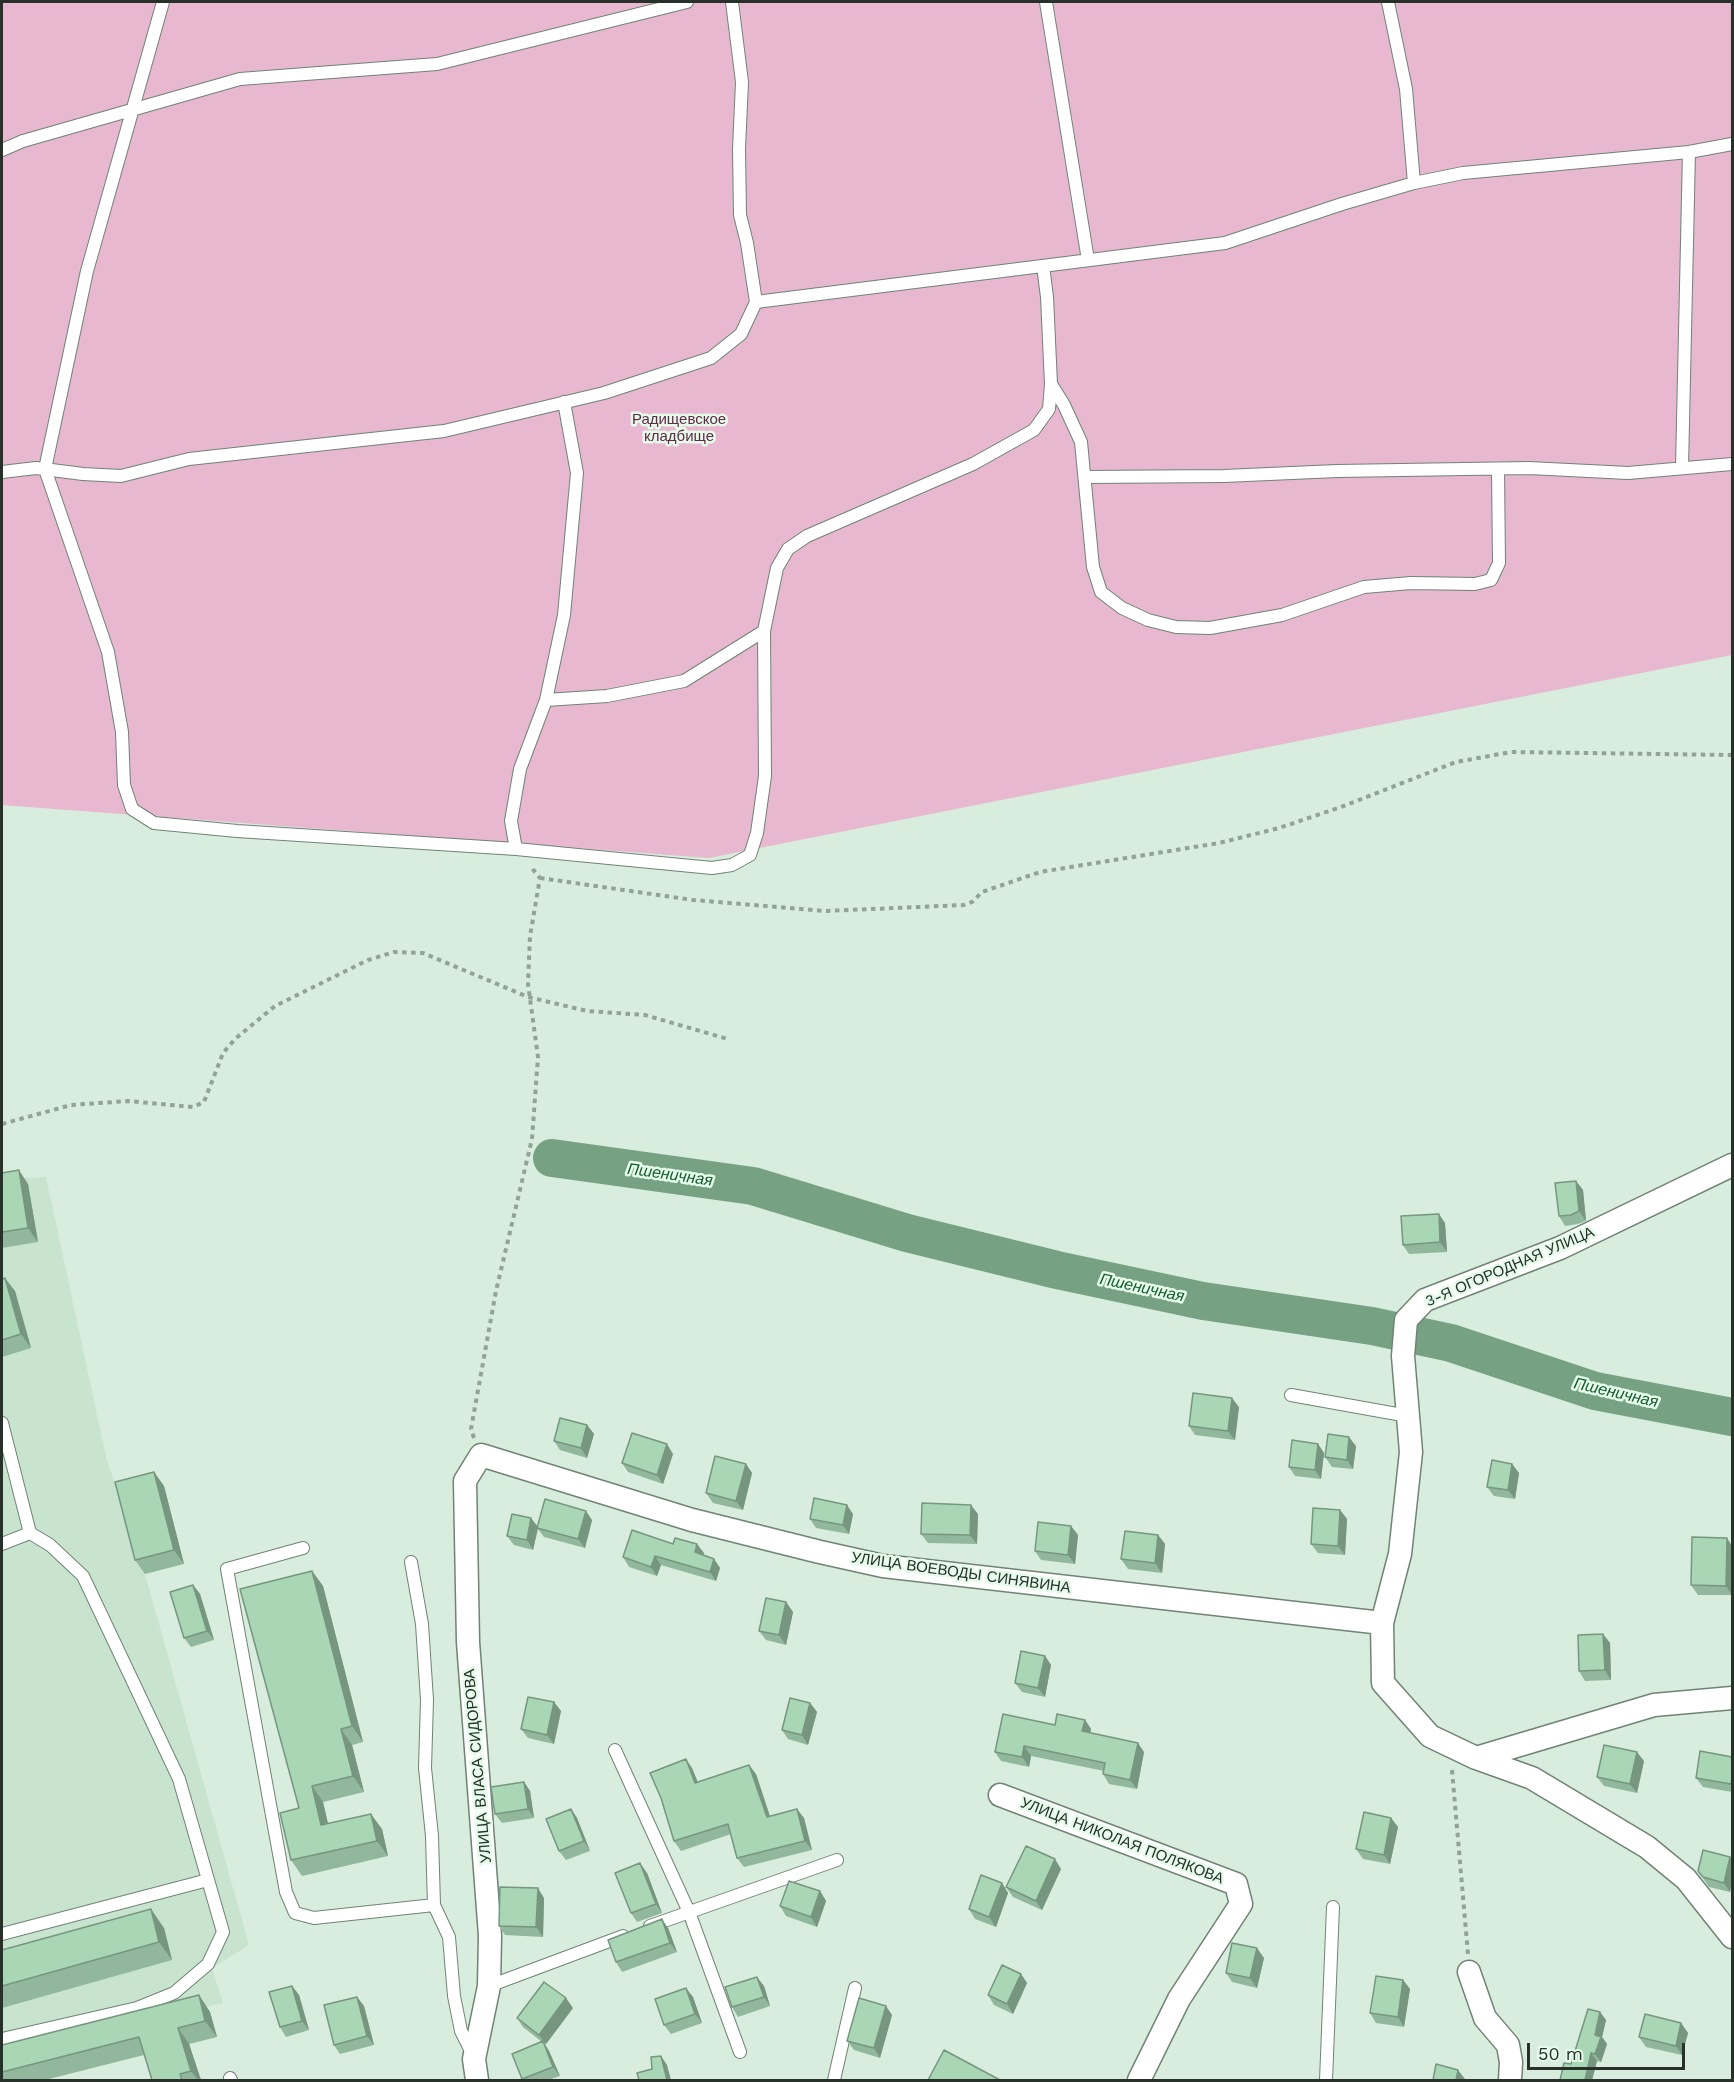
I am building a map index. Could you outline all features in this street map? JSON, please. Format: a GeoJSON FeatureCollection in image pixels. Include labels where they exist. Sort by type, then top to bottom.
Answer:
{"type":"FeatureCollection","features":[{"type":"Feature","properties":{"kind":"street","name":"3-Я ОГОРОДНАЯ УЛИЦА"},"geometry":{"type":"LineString","coordinates":[[1732,1165],[1560,1248],[1425,1299],[1406,1320],[1403,1356],[1411,1452],[1400,1554],[1382,1623],[1383,1683],[1430,1736],[1476,1758],[1532,1778],[1647,1846],[1686,1879],[1732,1937]]}},
{"type":"Feature","properties":{"kind":"street","name":"УЛИЦА ВОЕВОДЫ СИНЯВИНА"},"geometry":{"type":"LineString","coordinates":[[481,1455],[692,1520],[883,1566],[1382,1623]]}},
{"type":"Feature","properties":{"kind":"street","name":"УЛИЦА ВЛАСА СИДОРОВА"},"geometry":{"type":"LineString","coordinates":[[476,2070],[489,1986],[490,1936],[468,1642],[465,1481],[481,1455]]}},
{"type":"Feature","properties":{"kind":"street"},"geometry":{"type":"LineString","coordinates":[[1476,1758],[1654,1705],[1732,1698]]}},
{"type":"Feature","properties":{"kind":"street","name":"УЛИЦА НИКОЛАЯ ПОЛЯКОВА"},"geometry":{"type":"LineString","coordinates":[[1000,1795],[1236,1884],[1241,1904],[1179,1999],[1139,2080]]}},
{"type":"Feature","properties":{"kind":"street"},"geometry":{"type":"LineString","coordinates":[[1469,1972],[1485,2019],[1508,2045],[1511,2062],[1510,2080]]}},
{"type":"Feature","properties":{"kind":"lane"},"geometry":{"type":"LineString","coordinates":[[163,2],[87,271],[45,469],[108,652],[122,732],[124,785],[132,809],[154,824],[516,849],[712,868],[732,865],[750,855],[757,833],[765,776],[764,631],[777,568],[788,549],[807,536],[973,464],[1034,430],[1049,409],[1051,384],[1047,297],[1043,266]]}},
{"type":"Feature","properties":{"kind":"lane"},"geometry":{"type":"LineString","coordinates":[[2,150],[23,141],[240,79],[437,64],[687,2]]}},
{"type":"Feature","properties":{"kind":"lane"},"geometry":{"type":"LineString","coordinates":[[2,472],[45,469],[121,476],[189,459],[444,431],[604,393],[711,358],[741,334],[756,302],[747,243],[740,215],[739,148],[742,82],[732,2]]}},
{"type":"Feature","properties":{"kind":"lane"},"geometry":{"type":"LineString","coordinates":[[1046,2],[1088,260]]}},
{"type":"Feature","properties":{"kind":"lane"},"geometry":{"type":"LineString","coordinates":[[1388,2],[1406,89],[1414,183]]}},
{"type":"Feature","properties":{"kind":"lane"},"geometry":{"type":"LineString","coordinates":[[756,302],[1225,243],[1414,183],[1463,174],[1689,152],[1732,144]]}},
{"type":"Feature","properties":{"kind":"lane"},"geometry":{"type":"LineString","coordinates":[[1682,467],[1689,152]]}},
{"type":"Feature","properties":{"kind":"lane"},"geometry":{"type":"LineString","coordinates":[[1051,384],[1064,405],[1081,442],[1093,567],[1101,592],[1122,608],[1148,620],[1176,627],[1210,628],[1282,615],[1365,587],[1411,583],[1475,584],[1491,580],[1499,563],[1498,469]]}},
{"type":"Feature","properties":{"kind":"lane"},"geometry":{"type":"LineString","coordinates":[[516,849],[511,821],[520,769],[546,700],[564,615],[577,473],[564,402]]}},
{"type":"Feature","properties":{"kind":"lane"},"geometry":{"type":"LineString","coordinates":[[1085,477],[1224,476],[1337,471],[1529,468],[1628,473],[1732,464]]}},
{"type":"Feature","properties":{"kind":"lane"},"geometry":{"type":"LineString","coordinates":[[546,700],[607,696],[684,681],[764,631]]}},
{"type":"Feature","properties":{"kind":"lane"},"geometry":{"type":"LineString","coordinates":[[1291,1395],[1408,1416]]}},
{"type":"Feature","properties":{"kind":"lane"},"geometry":{"type":"LineString","coordinates":[[2,1423],[30,1533],[50,1545],[82,1576],[179,1779],[223,1932],[208,1964],[174,1993],[137,2008],[2,2039]]}},
{"type":"Feature","properties":{"kind":"lane"},"geometry":{"type":"LineString","coordinates":[[2,1544],[30,1533]]}},
{"type":"Feature","properties":{"kind":"lane"},"geometry":{"type":"LineString","coordinates":[[303,1548],[227,1569],[286,1892],[295,1913],[314,1918],[435,1905]]}},
{"type":"Feature","properties":{"kind":"lane"},"geometry":{"type":"LineString","coordinates":[[411,1562],[422,1624],[427,1700],[425,1768],[432,1836],[435,1905],[449,1937],[454,1996],[461,2031],[476,2070]]}},
{"type":"Feature","properties":{"kind":"lane"},"geometry":{"type":"LineString","coordinates":[[615,1750],[689,1912],[740,2052]]}},
{"type":"Feature","properties":{"kind":"lane"},"geometry":{"type":"LineString","coordinates":[[489,1986],[837,1860]]}},
{"type":"Feature","properties":{"kind":"lane"},"geometry":{"type":"LineString","coordinates":[[2,1934],[208,1880]]}},
{"type":"Feature","properties":{"kind":"lane"},"geometry":{"type":"LineString","coordinates":[[1326,2080],[1334,1907]]}},
{"type":"Feature","properties":{"kind":"lane"},"geometry":{"type":"LineString","coordinates":[[834,2080],[855,1988]]}},
{"type":"Feature","properties":{"kind":"path"},"geometry":{"type":"LineString","coordinates":[[516,849],[540,878],[693,900],[825,911],[964,905],[972,902],[982,892],[1040,872],[1219,843],[1279,828],[1341,807],[1456,762],[1511,752],[1732,755]]}},
{"type":"Feature","properties":{"kind":"path"},"geometry":{"type":"LineString","coordinates":[[481,1455],[471,1429],[495,1291],[532,1139],[538,1057],[534,1020],[528,997],[530,936],[540,878]]}},
{"type":"Feature","properties":{"kind":"path"},"geometry":{"type":"LineString","coordinates":[[2,1124],[71,1105],[128,1101],[193,1107],[204,1102],[223,1053],[235,1039],[275,1006],[368,960],[393,952],[423,953],[528,997],[587,1011],[645,1015],[728,1039]]}},
{"type":"Feature","properties":{"kind":"path"},"geometry":{"type":"LineString","coordinates":[[1450,1746],[1469,1972]]}},
{"type":"Feature","properties":{"kind":"shaded area"},"geometry":{"type":"Polygon","coordinates":[[[46,1177],[106,1457],[143,1567],[249,1945],[212,1968],[223,2003],[2,2058],[2,1179],[46,1177]]]}},
{"type":"Feature","properties":{"kind":"green space","name":"Радищевское кладбище"},"geometry":{"type":"Polygon","coordinates":[[[2,2],[1732,2],[1732,655],[709,858],[2,805],[2,2]]]}},
{"type":"Feature","properties":{"kind":"building"},"geometry":{"type":"Polygon","coordinates":[[[19,1170],[28,1228],[2,1232],[2,1173],[19,1170]]]}},
{"type":"Feature","properties":{"kind":"building"},"geometry":{"type":"Polygon","coordinates":[[[1576,1181],[1579,1211],[1571,1215],[1559,1216],[1555,1183],[1576,1181]]]}},
{"type":"Feature","properties":{"kind":"building"},"geometry":{"type":"Polygon","coordinates":[[[1439,1214],[1440,1242],[1403,1245],[1401,1216],[1439,1214]]]}},
{"type":"Feature","properties":{"kind":"building"},"geometry":{"type":"Polygon","coordinates":[[[5,1278],[21,1334],[2,1340],[2,1279],[5,1278]]]}},
{"type":"Feature","properties":{"kind":"building"},"geometry":{"type":"Polygon","coordinates":[[[1193,1393],[1232,1398],[1228,1431],[1189,1426],[1193,1393]]]}},
{"type":"Feature","properties":{"kind":"building"},"geometry":{"type":"Polygon","coordinates":[[[560,1418],[587,1425],[581,1448],[554,1441],[560,1418]]]}},
{"type":"Feature","properties":{"kind":"building"},"geometry":{"type":"Polygon","coordinates":[[[632,1433],[667,1444],[657,1475],[622,1463],[632,1433]]]}},
{"type":"Feature","properties":{"kind":"building"},"geometry":{"type":"Polygon","coordinates":[[[1328,1434],[1349,1437],[1347,1460],[1325,1457],[1328,1434]]]}},
{"type":"Feature","properties":{"kind":"building"},"geometry":{"type":"Polygon","coordinates":[[[1292,1440],[1318,1444],[1315,1470],[1289,1467],[1292,1440]]]}},
{"type":"Feature","properties":{"kind":"building"},"geometry":{"type":"Polygon","coordinates":[[[715,1456],[746,1464],[736,1501],[706,1493],[715,1456]]]}},
{"type":"Feature","properties":{"kind":"building"},"geometry":{"type":"Polygon","coordinates":[[[1492,1460],[1512,1464],[1508,1490],[1487,1487],[1492,1460]]]}},
{"type":"Feature","properties":{"kind":"building"},"geometry":{"type":"Polygon","coordinates":[[[154,1472],[174,1550],[135,1560],[115,1482],[154,1472]]]}},
{"type":"Feature","properties":{"kind":"building"},"geometry":{"type":"Polygon","coordinates":[[[814,1498],[847,1505],[843,1525],[810,1519],[814,1498]]]}},
{"type":"Feature","properties":{"kind":"building"},"geometry":{"type":"Polygon","coordinates":[[[545,1499],[586,1511],[578,1539],[537,1528],[545,1499]]]}},
{"type":"Feature","properties":{"kind":"building"},"geometry":{"type":"Polygon","coordinates":[[[922,1503],[971,1505],[970,1535],[921,1534],[922,1503]]]}},
{"type":"Feature","properties":{"kind":"building"},"geometry":{"type":"Polygon","coordinates":[[[1313,1508],[1340,1510],[1338,1546],[1311,1544],[1313,1508]]]}},
{"type":"Feature","properties":{"kind":"building"},"geometry":{"type":"Polygon","coordinates":[[[512,1514],[531,1518],[527,1540],[507,1536],[512,1514]]]}},
{"type":"Feature","properties":{"kind":"building"},"geometry":{"type":"Polygon","coordinates":[[[1038,1522],[1071,1526],[1068,1555],[1035,1551],[1038,1522]]]}},
{"type":"Feature","properties":{"kind":"building"},"geometry":{"type":"Polygon","coordinates":[[[632,1530],[673,1544],[675,1538],[697,1544],[695,1552],[714,1559],[710,1572],[655,1556],[651,1567],[623,1557],[632,1530]]]}},
{"type":"Feature","properties":{"kind":"building"},"geometry":{"type":"Polygon","coordinates":[[[1125,1531],[1158,1535],[1155,1563],[1121,1559],[1125,1531]]]}},
{"type":"Feature","properties":{"kind":"building"},"geometry":{"type":"Polygon","coordinates":[[[1692,1537],[1727,1538],[1726,1586],[1691,1585],[1692,1537]]]}},
{"type":"Feature","properties":{"kind":"building"},"geometry":{"type":"Polygon","coordinates":[[[312,1571],[352,1726],[341,1729],[353,1776],[312,1786],[321,1825],[371,1814],[377,1841],[291,1860],[280,1813],[299,1808],[240,1589],[312,1571]]]}},
{"type":"Feature","properties":{"kind":"building"},"geometry":{"type":"Polygon","coordinates":[[[193,1585],[207,1631],[184,1638],[170,1592],[193,1585]]]}},
{"type":"Feature","properties":{"kind":"building"},"geometry":{"type":"Polygon","coordinates":[[[766,1598],[786,1602],[779,1635],[759,1631],[766,1598]]]}},
{"type":"Feature","properties":{"kind":"building"},"geometry":{"type":"Polygon","coordinates":[[[1603,1634],[1605,1670],[1579,1671],[1578,1635],[1603,1634]]]}},
{"type":"Feature","properties":{"kind":"building"},"geometry":{"type":"Polygon","coordinates":[[[1021,1651],[1045,1656],[1038,1688],[1015,1683],[1021,1651]]]}},
{"type":"Feature","properties":{"kind":"building"},"geometry":{"type":"Polygon","coordinates":[[[528,1697],[554,1702],[547,1735],[521,1729],[528,1697]]]}},
{"type":"Feature","properties":{"kind":"building"},"geometry":{"type":"Polygon","coordinates":[[[790,1698],[810,1703],[802,1735],[782,1730],[790,1698]]]}},
{"type":"Feature","properties":{"kind":"building"},"geometry":{"type":"Polygon","coordinates":[[[1003,1714],[1055,1725],[1057,1714],[1085,1720],[1082,1731],[1138,1743],[1130,1780],[1103,1774],[1105,1763],[1024,1746],[1022,1757],[995,1752],[1003,1714]]]}},
{"type":"Feature","properties":{"kind":"building"},"geometry":{"type":"Polygon","coordinates":[[[1604,1745],[1637,1752],[1630,1784],[1597,1777],[1604,1745]]]}},
{"type":"Feature","properties":{"kind":"building"},"geometry":{"type":"Polygon","coordinates":[[[1700,1751],[1732,1757],[1731,1784],[1696,1778],[1700,1751]]]}},
{"type":"Feature","properties":{"kind":"building"},"geometry":{"type":"Polygon","coordinates":[[[686,1759],[695,1783],[749,1765],[767,1817],[797,1809],[805,1841],[737,1858],[728,1824],[674,1841],[661,1798],[650,1773],[686,1759]]]}},
{"type":"Feature","properties":{"kind":"building"},"geometry":{"type":"Polygon","coordinates":[[[524,1782],[528,1809],[495,1814],[491,1787],[524,1782]]]}},
{"type":"Feature","properties":{"kind":"building"},"geometry":{"type":"Polygon","coordinates":[[[571,1809],[584,1841],[559,1851],[546,1819],[571,1809]]]}},
{"type":"Feature","properties":{"kind":"building"},"geometry":{"type":"Polygon","coordinates":[[[1364,1812],[1391,1818],[1384,1855],[1356,1849],[1364,1812]]]}},
{"type":"Feature","properties":{"kind":"building"},"geometry":{"type":"Polygon","coordinates":[[[1026,1846],[1055,1859],[1036,1901],[1006,1887],[1026,1846]]]}},
{"type":"Feature","properties":{"kind":"building"},"geometry":{"type":"Polygon","coordinates":[[[1703,1850],[1730,1857],[1724,1883],[1703,1877],[1698,1871],[1703,1850]]]}},
{"type":"Feature","properties":{"kind":"building"},"geometry":{"type":"Polygon","coordinates":[[[640,1863],[656,1904],[631,1913],[615,1873],[640,1863]]]}},
{"type":"Feature","properties":{"kind":"building"},"geometry":{"type":"Polygon","coordinates":[[[981,1875],[1002,1883],[989,1917],[969,1909],[981,1875]]]}},
{"type":"Feature","properties":{"kind":"building"},"geometry":{"type":"Polygon","coordinates":[[[789,1881],[820,1891],[811,1917],[780,1906],[789,1881]]]}},
{"type":"Feature","properties":{"kind":"building"},"geometry":{"type":"Polygon","coordinates":[[[500,1887],[538,1888],[536,1927],[499,1926],[500,1887]]]}},
{"type":"Feature","properties":{"kind":"building"},"geometry":{"type":"Polygon","coordinates":[[[151,1909],[159,1942],[2,1986],[2,1950],[151,1909]]]}},
{"type":"Feature","properties":{"kind":"building"},"geometry":{"type":"Polygon","coordinates":[[[662,1919],[670,1943],[616,1962],[608,1940],[662,1919]]]}},
{"type":"Feature","properties":{"kind":"building"},"geometry":{"type":"Polygon","coordinates":[[[1232,1943],[1257,1948],[1250,1978],[1226,1973],[1232,1943]]]}},
{"type":"Feature","properties":{"kind":"building"},"geometry":{"type":"Polygon","coordinates":[[[1002,1965],[1021,1974],[1007,2004],[988,1995],[1002,1965]]]}},
{"type":"Feature","properties":{"kind":"building"},"geometry":{"type":"Polygon","coordinates":[[[1376,1976],[1403,1980],[1398,2017],[1370,2013],[1376,1976]]]}},
{"type":"Feature","properties":{"kind":"building"},"geometry":{"type":"Polygon","coordinates":[[[757,1977],[764,1997],[732,2007],[725,1987],[757,1977]]]}},
{"type":"Feature","properties":{"kind":"building"},"geometry":{"type":"Polygon","coordinates":[[[544,1982],[566,1998],[539,2035],[517,2018],[544,1982]]]}},
{"type":"Feature","properties":{"kind":"building"},"geometry":{"type":"Polygon","coordinates":[[[292,1986],[302,2021],[280,2027],[269,1992],[292,1986]]]}},
{"type":"Feature","properties":{"kind":"building"},"geometry":{"type":"Polygon","coordinates":[[[686,1988],[695,2014],[664,2025],[655,1999],[686,1988]]]}},
{"type":"Feature","properties":{"kind":"building"},"geometry":{"type":"Polygon","coordinates":[[[199,1995],[205,2021],[178,2028],[191,2071],[180,2074],[182,2080],[152,2080],[139,2037],[2,2072],[2,2045],[199,1995]]]}},
{"type":"Feature","properties":{"kind":"building"},"geometry":{"type":"Polygon","coordinates":[[[357,1997],[367,2036],[334,2045],[324,2005],[357,1997]]]}},
{"type":"Feature","properties":{"kind":"building"},"geometry":{"type":"Polygon","coordinates":[[[859,1998],[886,2006],[874,2048],[847,2041],[859,1998]]]}},
{"type":"Feature","properties":{"kind":"building"},"geometry":{"type":"Polygon","coordinates":[[[1588,2009],[1600,2012],[1595,2035],[1601,2037],[1595,2054],[1591,2053],[1585,2080],[1560,2080],[1564,2063],[1571,2064],[1588,2009]]]}},
{"type":"Feature","properties":{"kind":"building"},"geometry":{"type":"Polygon","coordinates":[[[1645,2014],[1681,2023],[1676,2046],[1639,2037],[1645,2014]]]}},
{"type":"Feature","properties":{"kind":"building"},"geometry":{"type":"Polygon","coordinates":[[[543,2041],[553,2067],[522,2079],[512,2054],[543,2041]]]}},
{"type":"Feature","properties":{"kind":"building"},"geometry":{"type":"Polygon","coordinates":[[[944,2050],[1000,2080],[928,2080],[944,2050]]]}},
{"type":"Feature","properties":{"kind":"building"},"geometry":{"type":"Polygon","coordinates":[[[661,2056],[667,2080],[639,2080],[637,2073],[652,2069],[651,2057],[661,2056]]]}},
{"type":"Feature","properties":{"kind":"building"},"geometry":{"type":"Polygon","coordinates":[[[1436,2064],[1458,2070],[1456,2080],[1433,2080],[1436,2064]]]}},
{"type":"Feature","properties":{"kind":"waterway","name":"Пшеничная"},"geometry":{"type":"LineString","coordinates":[[552,1158],[753,1186],[907,1233],[1057,1270],[1203,1301],[1372,1326],[1451,1343],[1595,1391],[1732,1417]]}}]}
